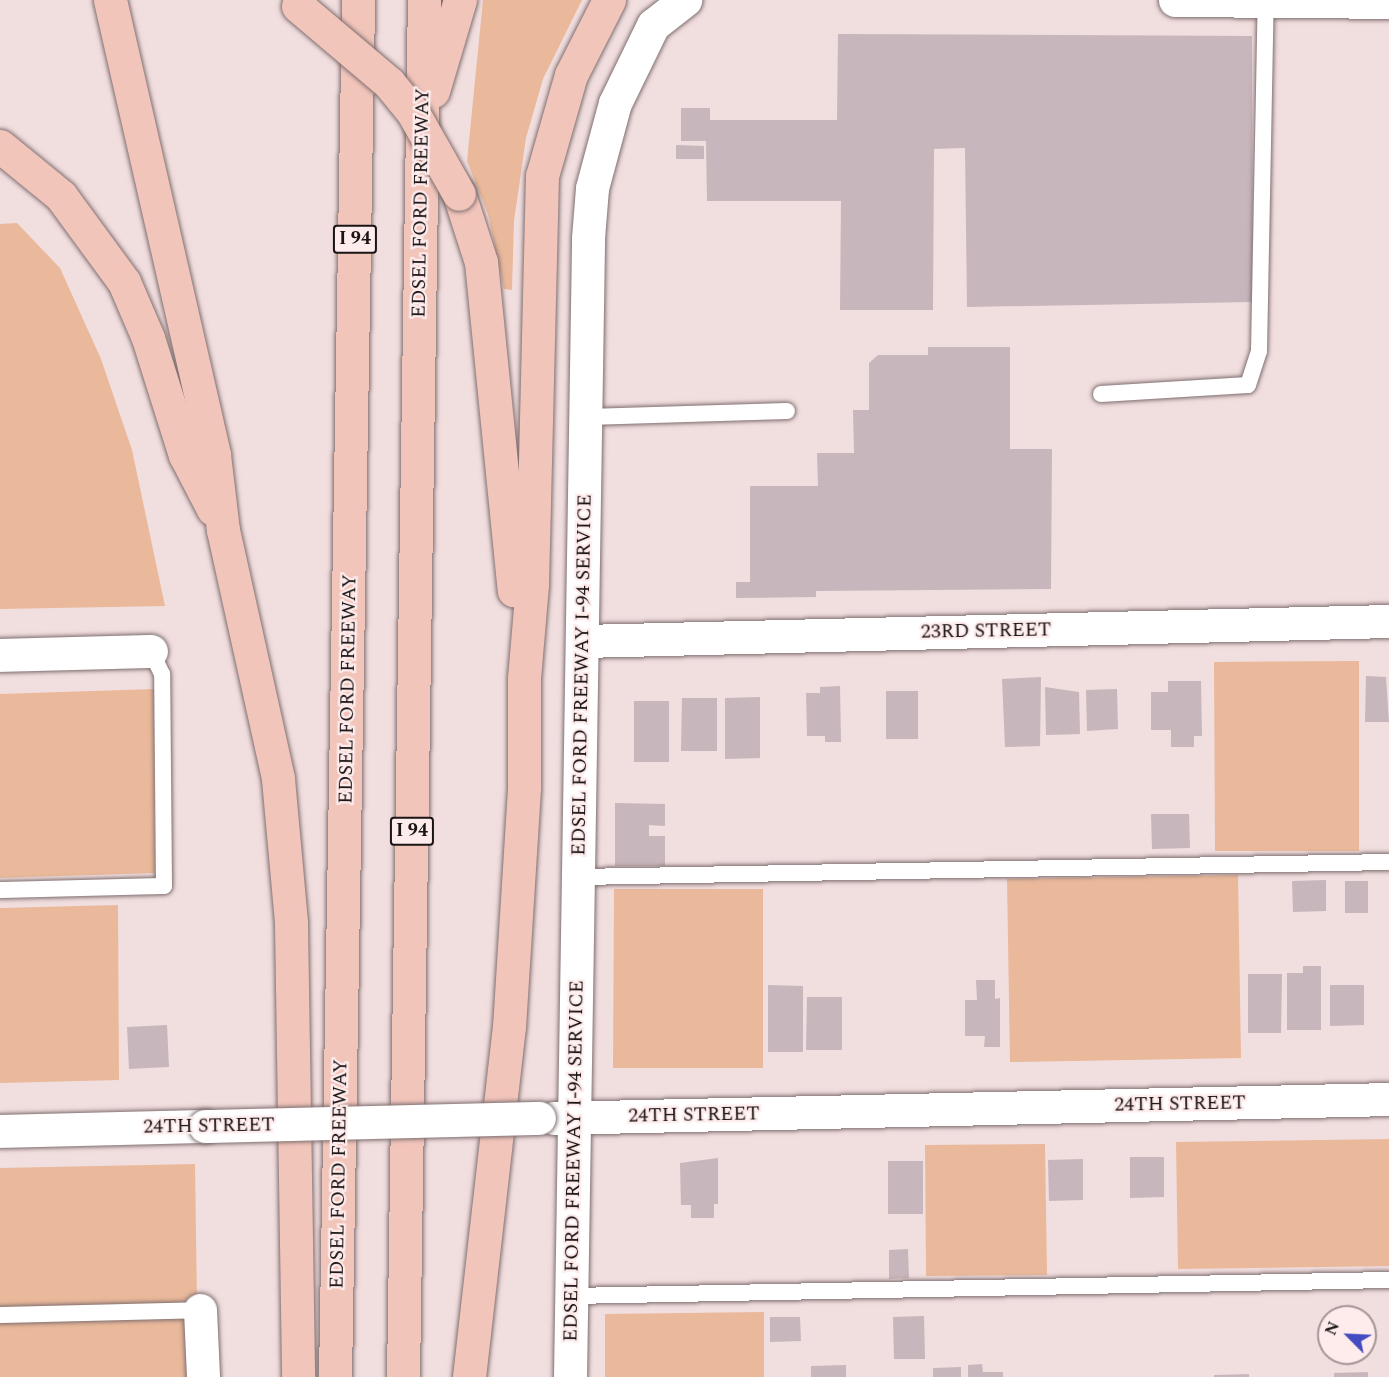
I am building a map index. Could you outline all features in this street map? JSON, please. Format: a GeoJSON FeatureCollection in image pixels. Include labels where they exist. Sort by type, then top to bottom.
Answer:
{"type":"FeatureCollection","features":[{"type":"Feature","properties":{"kind":"highway"},"geometry":{"type":"LineString","coordinates":[[110,0],[214,456],[223,530],[278,779],[285,838],[296,1092],[298,1377]]}},
{"type":"Feature","properties":{"kind":"highway","name":"EDSEL FORD FREEWAY"},"geometry":{"type":"LineString","coordinates":[[335,1377],[358,0]]}},
{"type":"Feature","properties":{"kind":"highway","name":"EDSEL FORD FREEWAY"},"geometry":{"type":"LineString","coordinates":[[403,1377],[424,0]]}},
{"type":"Feature","properties":{"kind":"highway"},"geometry":{"type":"LineString","coordinates":[[423,121],[460,0]]}},
{"type":"Feature","properties":{"kind":"highway"},"geometry":{"type":"LineString","coordinates":[[469,1377],[509,1027],[524,786],[524,678],[532,584],[542,176],[571,75],[609,0]]}},
{"type":"Feature","properties":{"kind":"highway"},"geometry":{"type":"LineString","coordinates":[[293,3],[389,83],[412,111],[459,194],[481,262],[524,678]]}},
{"type":"Feature","properties":{"kind":"highway"},"geometry":{"type":"LineString","coordinates":[[0,146],[61,196],[124,282],[148,338],[185,454],[223,530]]}},
{"type":"Feature","properties":{"kind":"street","name":"EDSEL FORD FREEWAY I-94 SERVICE"},"geometry":{"type":"LineString","coordinates":[[570,1377],[587,417],[588,238],[603,139],[629,69],[653,25],[684,0]]}},
{"type":"Feature","properties":{"kind":"street"},"geometry":{"type":"LineString","coordinates":[[1175,0],[1389,2]]}},
{"type":"Feature","properties":{"kind":"street","name":"23RD STREET"},"geometry":{"type":"LineString","coordinates":[[583,641],[1389,621]]}},
{"type":"Feature","properties":{"kind":"street"},"geometry":{"type":"LineString","coordinates":[[0,655],[151,651]]}},
{"type":"Feature","properties":{"kind":"street","name":"24TH STREET"},"geometry":{"type":"LineString","coordinates":[[0,1131],[1389,1099]]}},
{"type":"Feature","properties":{"kind":"street"},"geometry":{"type":"LineString","coordinates":[[200,1310],[203,1377]]}},
{"type":"Feature","properties":{"kind":"lane"},"geometry":{"type":"LineString","coordinates":[[1101,394],[1248,385],[1259,351],[1279,1]]}},
{"type":"Feature","properties":{"kind":"lane"},"geometry":{"type":"LineString","coordinates":[[587,417],[787,411]]}},
{"type":"Feature","properties":{"kind":"lane"},"geometry":{"type":"LineString","coordinates":[[0,890],[164,886],[162,674],[151,651]]}},
{"type":"Feature","properties":{"kind":"lane"},"geometry":{"type":"LineString","coordinates":[[579,877],[1389,862]]}},
{"type":"Feature","properties":{"kind":"lane"},"geometry":{"type":"LineString","coordinates":[[571,1296],[1389,1280]]}},
{"type":"Feature","properties":{"kind":"lane"},"geometry":{"type":"LineString","coordinates":[[0,1315],[200,1310]]}},
{"type":"Feature","properties":{"kind":"shaded area"},"geometry":{"type":"Polygon","coordinates":[[[483,0],[582,0],[543,79],[526,138],[514,221],[512,290],[504,289],[488,214],[467,161],[483,0]]]}},
{"type":"Feature","properties":{"kind":"shaded area"},"geometry":{"type":"Polygon","coordinates":[[[17,223],[60,268],[101,359],[132,450],[165,606],[0,609],[0,224],[17,223]]]}},
{"type":"Feature","properties":{"kind":"shaded area"},"geometry":{"type":"Polygon","coordinates":[[[1359,661],[1359,851],[1215,851],[1214,662],[1359,661]]]}},
{"type":"Feature","properties":{"kind":"shaded area"},"geometry":{"type":"Polygon","coordinates":[[[154,689],[155,873],[0,878],[0,694],[154,689]]]}},
{"type":"Feature","properties":{"kind":"shaded area"},"geometry":{"type":"Polygon","coordinates":[[[1238,875],[1241,1058],[1010,1062],[1007,879],[1238,875]]]}},
{"type":"Feature","properties":{"kind":"shaded area"},"geometry":{"type":"Polygon","coordinates":[[[614,889],[763,889],[763,1068],[613,1068],[614,889]]]}},
{"type":"Feature","properties":{"kind":"shaded area"},"geometry":{"type":"Polygon","coordinates":[[[118,905],[119,1080],[0,1083],[0,908],[118,905]]]}},
{"type":"Feature","properties":{"kind":"shaded area"},"geometry":{"type":"Polygon","coordinates":[[[1389,1139],[1389,1266],[1178,1269],[1176,1142],[1389,1139]]]}},
{"type":"Feature","properties":{"kind":"shaded area"},"geometry":{"type":"Polygon","coordinates":[[[1045,1144],[1047,1275],[926,1276],[925,1145],[1045,1144]]]}},
{"type":"Feature","properties":{"kind":"shaded area"},"geometry":{"type":"Polygon","coordinates":[[[195,1164],[197,1304],[0,1307],[0,1168],[195,1164]]]}},
{"type":"Feature","properties":{"kind":"shaded area"},"geometry":{"type":"Polygon","coordinates":[[[764,1312],[764,1377],[605,1377],[605,1314],[764,1312]]]}},
{"type":"Feature","properties":{"kind":"shaded area"},"geometry":{"type":"Polygon","coordinates":[[[191,1317],[192,1377],[0,1377],[0,1323],[191,1317]]]}},
{"type":"Feature","properties":{"kind":"building"},"geometry":{"type":"Polygon","coordinates":[[[838,34],[1252,36],[1253,302],[967,307],[965,148],[934,149],[933,310],[840,310],[841,201],[707,201],[706,141],[681,141],[681,108],[710,108],[710,120],[837,120],[838,34]]]}},
{"type":"Feature","properties":{"kind":"building"},"geometry":{"type":"Polygon","coordinates":[[[676,145],[704,146],[704,159],[676,159],[676,145]]]}},
{"type":"Feature","properties":{"kind":"building"},"geometry":{"type":"Polygon","coordinates":[[[928,347],[1010,347],[1010,449],[1052,449],[1051,589],[816,591],[816,597],[736,598],[736,582],[750,582],[750,486],[818,486],[817,453],[854,453],[853,410],[869,410],[869,363],[878,355],[928,355],[928,347]]]}},
{"type":"Feature","properties":{"kind":"building"},"geometry":{"type":"Polygon","coordinates":[[[1366,676],[1386,677],[1389,722],[1365,722],[1366,676]]]}},
{"type":"Feature","properties":{"kind":"building"},"geometry":{"type":"Polygon","coordinates":[[[1041,677],[1040,746],[1005,747],[1002,679],[1041,677]]]}},
{"type":"Feature","properties":{"kind":"building"},"geometry":{"type":"Polygon","coordinates":[[[1168,681],[1201,681],[1202,736],[1194,736],[1194,747],[1171,747],[1171,730],[1151,730],[1151,692],[1168,692],[1168,681]]]}},
{"type":"Feature","properties":{"kind":"building"},"geometry":{"type":"Polygon","coordinates":[[[840,686],[841,742],[825,742],[825,736],[807,736],[806,693],[820,693],[820,687],[840,686]]]}},
{"type":"Feature","properties":{"kind":"building"},"geometry":{"type":"Polygon","coordinates":[[[1045,687],[1079,692],[1080,734],[1046,735],[1045,687]]]}},
{"type":"Feature","properties":{"kind":"building"},"geometry":{"type":"Polygon","coordinates":[[[1117,689],[1118,729],[1087,731],[1086,690],[1117,689]]]}},
{"type":"Feature","properties":{"kind":"building"},"geometry":{"type":"Polygon","coordinates":[[[886,691],[918,691],[918,739],[886,739],[886,691]]]}},
{"type":"Feature","properties":{"kind":"building"},"geometry":{"type":"Polygon","coordinates":[[[760,697],[760,758],[725,759],[725,698],[760,697]]]}},
{"type":"Feature","properties":{"kind":"building"},"geometry":{"type":"Polygon","coordinates":[[[682,698],[717,698],[717,751],[681,751],[682,698]]]}},
{"type":"Feature","properties":{"kind":"building"},"geometry":{"type":"Polygon","coordinates":[[[634,701],[669,701],[669,762],[634,762],[634,701]]]}},
{"type":"Feature","properties":{"kind":"building"},"geometry":{"type":"Polygon","coordinates":[[[615,803],[665,804],[665,826],[649,825],[649,836],[665,836],[665,866],[615,866],[615,803]]]}},
{"type":"Feature","properties":{"kind":"building"},"geometry":{"type":"Polygon","coordinates":[[[1151,814],[1189,814],[1190,848],[1152,849],[1151,814]]]}},
{"type":"Feature","properties":{"kind":"building"},"geometry":{"type":"Polygon","coordinates":[[[1326,880],[1326,911],[1293,912],[1292,881],[1326,880]]]}},
{"type":"Feature","properties":{"kind":"building"},"geometry":{"type":"Polygon","coordinates":[[[1345,881],[1368,881],[1368,913],[1345,913],[1345,881]]]}},
{"type":"Feature","properties":{"kind":"building"},"geometry":{"type":"Polygon","coordinates":[[[1303,966],[1321,966],[1321,1030],[1287,1030],[1287,973],[1303,973],[1303,966]]]}},
{"type":"Feature","properties":{"kind":"building"},"geometry":{"type":"Polygon","coordinates":[[[1248,974],[1282,974],[1281,1033],[1248,1033],[1248,974]]]}},
{"type":"Feature","properties":{"kind":"building"},"geometry":{"type":"Polygon","coordinates":[[[976,980],[995,980],[995,999],[1000,998],[1000,1047],[984,1047],[985,1036],[965,1036],[965,1000],[977,1000],[976,980]]]}},
{"type":"Feature","properties":{"kind":"building"},"geometry":{"type":"Polygon","coordinates":[[[768,985],[803,986],[803,1052],[768,1052],[768,985]]]}},
{"type":"Feature","properties":{"kind":"building"},"geometry":{"type":"Polygon","coordinates":[[[1330,985],[1364,985],[1364,1025],[1330,1026],[1330,985]]]}},
{"type":"Feature","properties":{"kind":"building"},"geometry":{"type":"Polygon","coordinates":[[[807,997],[842,997],[842,1050],[806,1050],[807,997]]]}},
{"type":"Feature","properties":{"kind":"building"},"geometry":{"type":"Polygon","coordinates":[[[167,1025],[169,1067],[129,1069],[127,1027],[167,1025]]]}},
{"type":"Feature","properties":{"kind":"building"},"geometry":{"type":"Polygon","coordinates":[[[1130,1157],[1164,1157],[1164,1197],[1130,1198],[1130,1157]]]}},
{"type":"Feature","properties":{"kind":"building"},"geometry":{"type":"Polygon","coordinates":[[[718,1158],[718,1204],[714,1204],[714,1218],[691,1218],[691,1205],[681,1205],[680,1163],[718,1158]]]}},
{"type":"Feature","properties":{"kind":"building"},"geometry":{"type":"Polygon","coordinates":[[[1083,1159],[1083,1200],[1049,1201],[1048,1160],[1083,1159]]]}},
{"type":"Feature","properties":{"kind":"building"},"geometry":{"type":"Polygon","coordinates":[[[888,1161],[923,1161],[923,1214],[888,1214],[888,1161]]]}},
{"type":"Feature","properties":{"kind":"building"},"geometry":{"type":"Polygon","coordinates":[[[908,1249],[909,1278],[889,1279],[889,1250],[908,1249]]]}},
{"type":"Feature","properties":{"kind":"building"},"geometry":{"type":"Polygon","coordinates":[[[924,1316],[925,1359],[894,1359],[893,1317],[924,1316]]]}},
{"type":"Feature","properties":{"kind":"building"},"geometry":{"type":"Polygon","coordinates":[[[770,1317],[800,1317],[801,1341],[770,1342],[770,1317]]]}},
{"type":"Feature","properties":{"kind":"building"},"geometry":{"type":"Polygon","coordinates":[[[982,1364],[983,1372],[1003,1372],[1003,1377],[968,1377],[968,1365],[982,1364]]]}},
{"type":"Feature","properties":{"kind":"building"},"geometry":{"type":"Polygon","coordinates":[[[846,1365],[846,1377],[811,1377],[811,1366],[846,1365]]]}},
{"type":"Feature","properties":{"kind":"building"},"geometry":{"type":"Polygon","coordinates":[[[961,1367],[961,1377],[933,1377],[933,1368],[961,1367]]]}},
{"type":"Feature","properties":{"kind":"building"},"geometry":{"type":"Polygon","coordinates":[[[1368,1372],[1368,1377],[1334,1377],[1334,1373],[1368,1372]]]}},
{"type":"Feature","properties":{"kind":"building"},"geometry":{"type":"Polygon","coordinates":[[[1249,1374],[1249,1377],[1214,1377],[1214,1375],[1249,1374]]]}}]}
